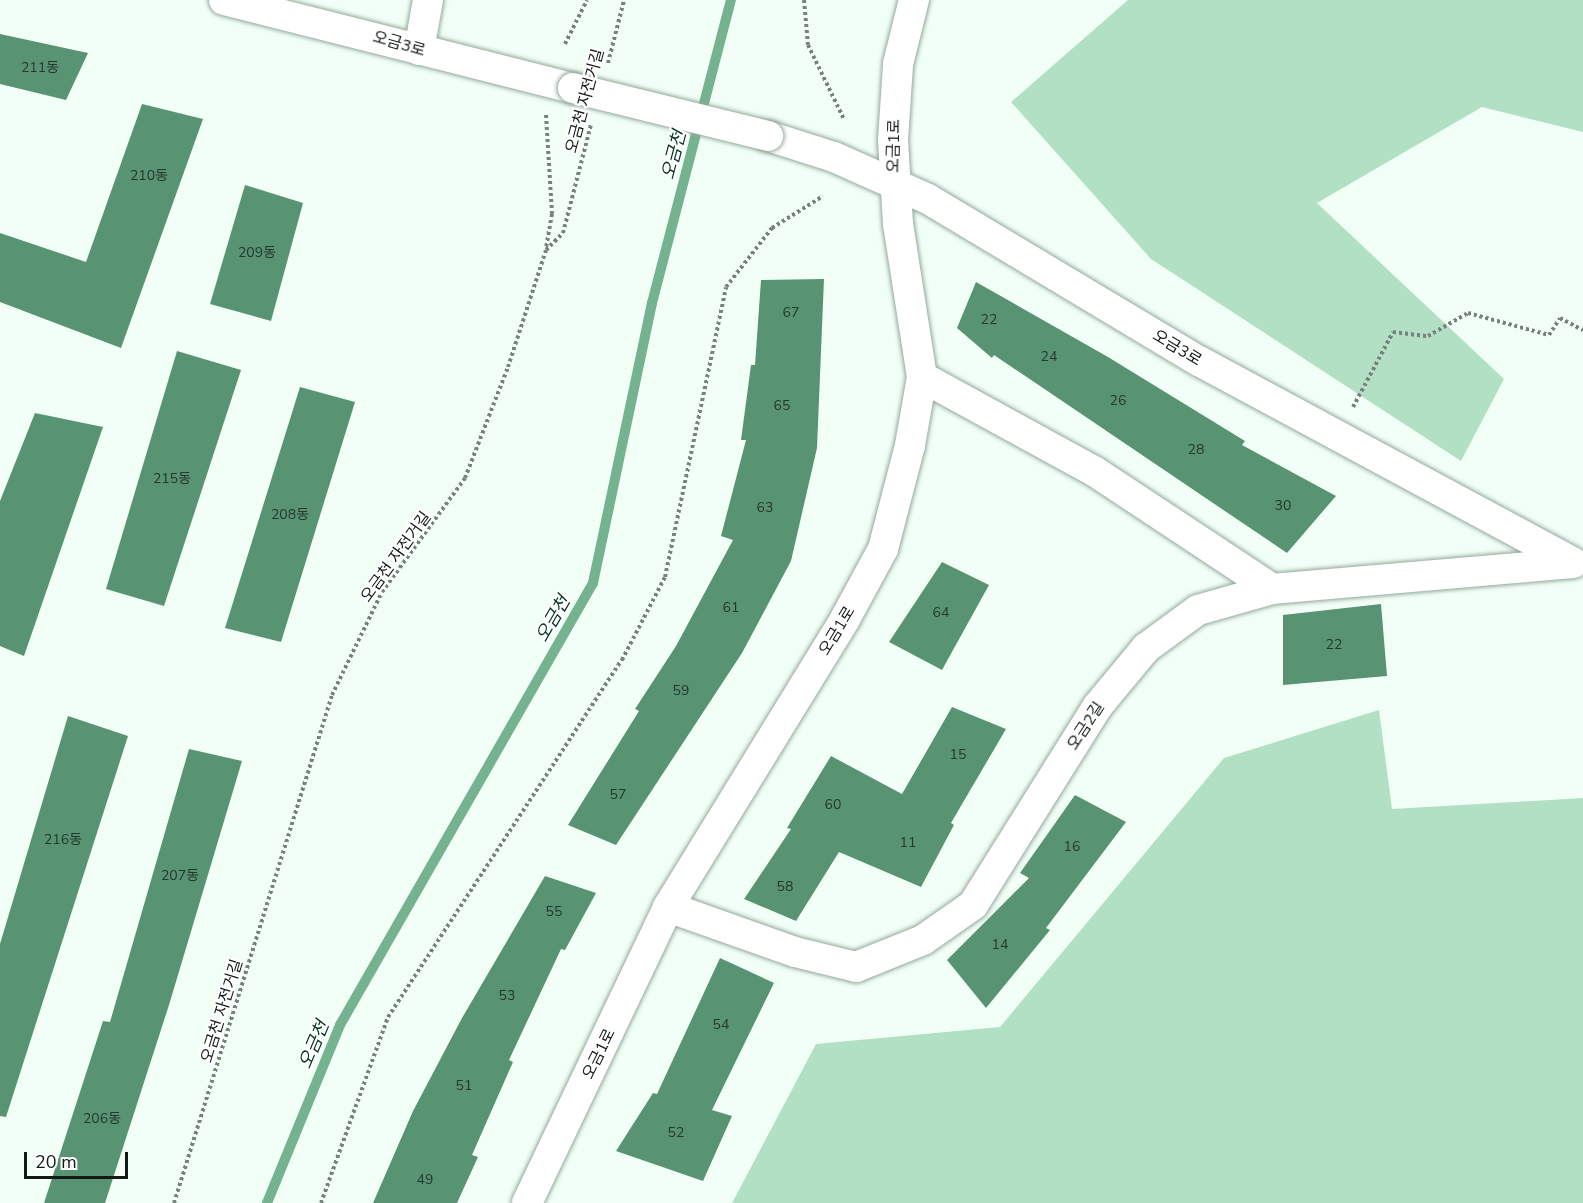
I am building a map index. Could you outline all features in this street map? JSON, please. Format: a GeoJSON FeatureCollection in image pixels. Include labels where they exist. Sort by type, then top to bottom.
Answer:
{"type":"FeatureCollection","features":[{"type":"Feature","properties":{"kind":"street","name":"오금3로"},"geometry":{"type":"LineString","coordinates":[[224,0],[768,136],[834,157],[928,199],[1199,361],[1578,565]]}},
{"type":"Feature","properties":{"kind":"street"},"geometry":{"type":"LineString","coordinates":[[419,50],[428,0]]}},
{"type":"Feature","properties":{"kind":"street","name":"오금1로"},"geometry":{"type":"LineString","coordinates":[[527,1203],[668,907],[845,619],[883,549],[910,445],[922,377],[894,183],[898,64],[914,0]]}},
{"type":"Feature","properties":{"kind":"street"},"geometry":{"type":"LineString","coordinates":[[922,377],[1094,471],[1272,589]]}},
{"type":"Feature","properties":{"kind":"street","name":"오금2길"},"geometry":{"type":"LineString","coordinates":[[668,907],[795,952],[856,967],[923,940],[974,905],[1097,707],[1146,648],[1197,610],[1272,589],[1578,565]]}},
{"type":"Feature","properties":{"kind":"path"},"geometry":{"type":"LineString","coordinates":[[566,44],[587,0]]}},
{"type":"Feature","properties":{"kind":"path","name":"오금천 자전거길"},"geometry":{"type":"LineString","coordinates":[[607,67],[624,0]]}},
{"type":"Feature","properties":{"kind":"path"},"geometry":{"type":"LineString","coordinates":[[804,0],[808,45],[844,119]]}},
{"type":"Feature","properties":{"kind":"path"},"geometry":{"type":"LineString","coordinates":[[546,115],[552,214],[546,250]]}},
{"type":"Feature","properties":{"kind":"path","name":"오금천 자전거길"},"geometry":{"type":"LineString","coordinates":[[174,1203],[332,694],[382,592],[465,478],[508,367],[546,250],[563,233],[592,122]]}},
{"type":"Feature","properties":{"kind":"path"},"geometry":{"type":"LineString","coordinates":[[321,1203],[388,1017],[622,660],[665,577],[726,287],[772,228],[823,195]]}},
{"type":"Feature","properties":{"kind":"path"},"geometry":{"type":"LineString","coordinates":[[1351,411],[1393,332],[1428,336],[1468,313],[1549,335],[1560,318],[1583,330]]}},
{"type":"Feature","properties":{"kind":"green space"},"geometry":{"type":"Polygon","coordinates":[[[1128,0],[1583,0],[1583,132],[1482,107],[1317,203],[1504,379],[1461,461],[1151,259],[1011,102],[1128,0]]]}},
{"type":"Feature","properties":{"kind":"green space"},"geometry":{"type":"Polygon","coordinates":[[[1379,710],[1392,809],[1583,798],[1583,1203],[732,1203],[816,1044],[1000,1027],[1224,758],[1379,710]]]}},
{"type":"Feature","properties":{"kind":"building"},"geometry":{"type":"Polygon","coordinates":[[[0,34],[88,53],[66,100],[0,84],[0,34]]]}},
{"type":"Feature","properties":{"kind":"building"},"geometry":{"type":"Polygon","coordinates":[[[142,104],[203,119],[121,348],[0,302],[0,233],[86,262],[142,104]]]}},
{"type":"Feature","properties":{"kind":"building"},"geometry":{"type":"Polygon","coordinates":[[[245,185],[303,203],[271,321],[210,304],[245,185]]]}},
{"type":"Feature","properties":{"kind":"building"},"geometry":{"type":"Polygon","coordinates":[[[824,279],[817,448],[791,561],[742,653],[616,845],[568,825],[639,711],[635,709],[676,646],[733,540],[721,536],[746,440],[741,440],[751,365],[755,365],[761,280],[824,279]]]}},
{"type":"Feature","properties":{"kind":"building"},"geometry":{"type":"Polygon","coordinates":[[[976,282],[1108,357],[1245,441],[1242,445],[1336,496],[1287,553],[994,355],[992,358],[957,328],[976,282]]]}},
{"type":"Feature","properties":{"kind":"building"},"geometry":{"type":"Polygon","coordinates":[[[177,351],[241,370],[164,606],[106,589],[177,351]]]}},
{"type":"Feature","properties":{"kind":"building"},"geometry":{"type":"Polygon","coordinates":[[[300,387],[355,402],[281,642],[225,628],[300,387]]]}},
{"type":"Feature","properties":{"kind":"building"},"geometry":{"type":"Polygon","coordinates":[[[35,413],[103,427],[24,656],[0,646],[0,501],[35,413]]]}},
{"type":"Feature","properties":{"kind":"building"},"geometry":{"type":"Polygon","coordinates":[[[942,562],[989,585],[942,670],[889,642],[942,562]]]}},
{"type":"Feature","properties":{"kind":"building"},"geometry":{"type":"Polygon","coordinates":[[[1381,604],[1387,676],[1283,685],[1283,615],[1381,604]]]}},
{"type":"Feature","properties":{"kind":"building"},"geometry":{"type":"Polygon","coordinates":[[[952,707],[1006,729],[951,823],[954,825],[921,887],[839,852],[796,921],[744,899],[791,829],[787,828],[831,756],[902,794],[952,707]]]}},
{"type":"Feature","properties":{"kind":"building"},"geometry":{"type":"Polygon","coordinates":[[[68,716],[128,736],[6,1117],[0,1116],[0,944],[68,716]]]}},
{"type":"Feature","properties":{"kind":"building"},"geometry":{"type":"Polygon","coordinates":[[[189,749],[242,761],[169,1005],[105,1203],[44,1203],[103,1021],[110,1022],[189,749]]]}},
{"type":"Feature","properties":{"kind":"building"},"geometry":{"type":"Polygon","coordinates":[[[1075,795],[1126,822],[1046,928],[1050,930],[986,1008],[947,960],[1029,878],[1020,873],[1075,795]]]}},
{"type":"Feature","properties":{"kind":"building"},"geometry":{"type":"Polygon","coordinates":[[[545,876],[596,893],[565,950],[561,949],[509,1060],[513,1062],[472,1155],[478,1157],[457,1203],[373,1203],[413,1111],[462,1018],[545,876]]]}},
{"type":"Feature","properties":{"kind":"building"},"geometry":{"type":"Polygon","coordinates":[[[720,958],[774,983],[712,1110],[732,1116],[703,1181],[616,1151],[653,1093],[657,1094],[720,958]]]}},
{"type":"Feature","properties":{"kind":"waterway","name":"오금천"},"geometry":{"type":"LineString","coordinates":[[267,1203],[340,1025],[593,583],[652,303],[731,0]]}}]}
